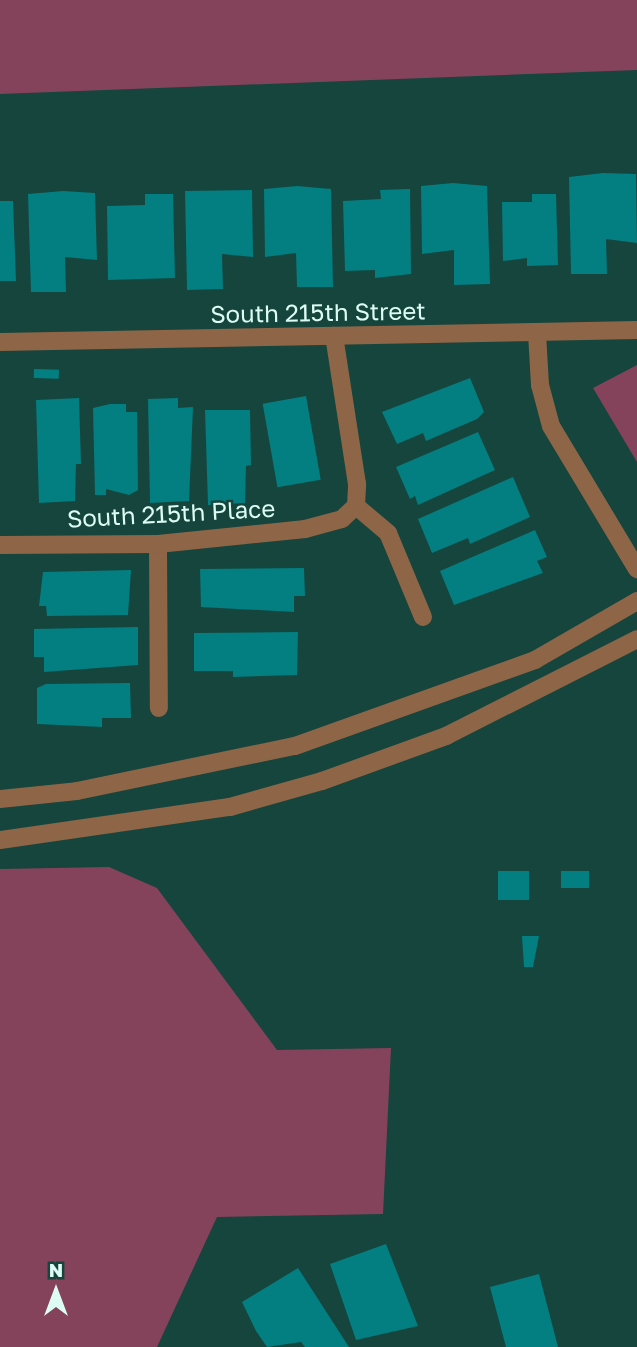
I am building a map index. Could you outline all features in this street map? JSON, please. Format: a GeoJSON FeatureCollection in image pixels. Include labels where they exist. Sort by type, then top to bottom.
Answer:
{"type":"FeatureCollection","features":[{"type":"Feature","properties":{"kind":"street","name":"South 215th Street"},"geometry":{"type":"LineString","coordinates":[[0,342],[637,330]]}},
{"type":"Feature","properties":{"kind":"street"},"geometry":{"type":"LineString","coordinates":[[537,333],[540,385],[551,426],[637,569]]}},
{"type":"Feature","properties":{"kind":"street"},"geometry":{"type":"LineString","coordinates":[[334,335],[356,506],[388,533],[423,617]]}},
{"type":"Feature","properties":{"kind":"street","name":"South 215th Place"},"geometry":{"type":"LineString","coordinates":[[0,545],[158,544],[305,529],[342,519],[356,506]]}},
{"type":"Feature","properties":{"kind":"street"},"geometry":{"type":"LineString","coordinates":[[158,544],[159,708]]}},
{"type":"Feature","properties":{"kind":"street"},"geometry":{"type":"LineString","coordinates":[[0,799],[77,791],[295,746],[436,699],[535,660],[637,601]]}},
{"type":"Feature","properties":{"kind":"street"},"geometry":{"type":"LineString","coordinates":[[0,841],[94,830],[230,807],[322,781],[446,736],[637,639]]}},
{"type":"Feature","properties":{"kind":"shaded area"},"geometry":{"type":"Polygon","coordinates":[[[0,0],[637,0],[637,70],[0,94],[0,0]]]}},
{"type":"Feature","properties":{"kind":"shaded area"},"geometry":{"type":"Polygon","coordinates":[[[637,365],[637,462],[593,388],[637,365]]]}},
{"type":"Feature","properties":{"kind":"shaded area"},"geometry":{"type":"Polygon","coordinates":[[[109,867],[157,888],[277,1050],[391,1048],[383,1214],[217,1217],[157,1347],[0,1347],[0,869],[109,867]]]}},
{"type":"Feature","properties":{"kind":"building"},"geometry":{"type":"Polygon","coordinates":[[[603,173],[636,174],[637,243],[606,239],[607,274],[571,274],[569,177],[603,173]]]}},
{"type":"Feature","properties":{"kind":"building"},"geometry":{"type":"Polygon","coordinates":[[[453,183],[487,186],[490,284],[454,285],[454,250],[422,254],[421,186],[453,183]]]}},
{"type":"Feature","properties":{"kind":"building"},"geometry":{"type":"Polygon","coordinates":[[[297,186],[331,189],[333,287],[297,287],[296,253],[265,257],[264,189],[297,186]]]}},
{"type":"Feature","properties":{"kind":"building"},"geometry":{"type":"Polygon","coordinates":[[[410,189],[411,274],[375,278],[375,270],[345,271],[343,201],[381,199],[380,190],[410,189]]]}},
{"type":"Feature","properties":{"kind":"building"},"geometry":{"type":"Polygon","coordinates":[[[252,190],[253,257],[222,254],[223,289],[187,290],[185,191],[252,190]]]}},
{"type":"Feature","properties":{"kind":"building"},"geometry":{"type":"Polygon","coordinates":[[[63,191],[95,193],[97,260],[65,257],[66,292],[31,292],[28,194],[63,191]]]}},
{"type":"Feature","properties":{"kind":"building"},"geometry":{"type":"Polygon","coordinates":[[[145,194],[173,194],[175,278],[108,280],[107,206],[145,205],[145,194]]]}},
{"type":"Feature","properties":{"kind":"building"},"geometry":{"type":"Polygon","coordinates":[[[532,194],[556,194],[558,265],[527,266],[527,258],[503,261],[502,202],[532,202],[532,194]]]}},
{"type":"Feature","properties":{"kind":"building"},"geometry":{"type":"Polygon","coordinates":[[[0,201],[13,201],[16,281],[0,281],[0,201]]]}},
{"type":"Feature","properties":{"kind":"building"},"geometry":{"type":"Polygon","coordinates":[[[34,369],[59,370],[59,379],[34,378],[34,369]]]}},
{"type":"Feature","properties":{"kind":"building"},"geometry":{"type":"Polygon","coordinates":[[[470,378],[484,412],[477,419],[426,441],[423,433],[397,444],[382,412],[470,378]]]}},
{"type":"Feature","properties":{"kind":"building"},"geometry":{"type":"Polygon","coordinates":[[[306,396],[321,480],[277,487],[263,404],[306,396]]]}},
{"type":"Feature","properties":{"kind":"building"},"geometry":{"type":"Polygon","coordinates":[[[79,398],[81,464],[76,464],[75,501],[39,503],[36,400],[79,398]]]}},
{"type":"Feature","properties":{"kind":"building"},"geometry":{"type":"Polygon","coordinates":[[[178,398],[178,408],[193,407],[189,501],[150,503],[148,399],[178,398]]]}},
{"type":"Feature","properties":{"kind":"building"},"geometry":{"type":"Polygon","coordinates":[[[126,404],[126,412],[137,412],[138,490],[129,495],[106,489],[106,495],[95,495],[93,408],[126,404]]]}},
{"type":"Feature","properties":{"kind":"building"},"geometry":{"type":"Polygon","coordinates":[[[205,410],[250,410],[251,465],[246,466],[245,503],[208,505],[205,410]]]}},
{"type":"Feature","properties":{"kind":"building"},"geometry":{"type":"Polygon","coordinates":[[[478,432],[495,470],[418,505],[415,496],[410,499],[396,467],[478,432]]]}},
{"type":"Feature","properties":{"kind":"building"},"geometry":{"type":"Polygon","coordinates":[[[513,477],[530,517],[470,544],[468,538],[432,553],[418,519],[513,477]]]}},
{"type":"Feature","properties":{"kind":"building"},"geometry":{"type":"Polygon","coordinates":[[[535,530],[547,557],[537,561],[543,573],[454,605],[440,571],[535,530]]]}},
{"type":"Feature","properties":{"kind":"building"},"geometry":{"type":"Polygon","coordinates":[[[304,568],[305,596],[294,596],[294,612],[201,607],[200,569],[304,568]]]}},
{"type":"Feature","properties":{"kind":"building"},"geometry":{"type":"Polygon","coordinates":[[[131,570],[128,615],[47,616],[46,606],[39,606],[43,572],[131,570]]]}},
{"type":"Feature","properties":{"kind":"building"},"geometry":{"type":"Polygon","coordinates":[[[138,627],[138,665],[44,672],[44,657],[34,657],[34,629],[138,627]]]}},
{"type":"Feature","properties":{"kind":"building"},"geometry":{"type":"Polygon","coordinates":[[[298,632],[297,675],[233,677],[233,671],[194,671],[194,633],[298,632]]]}},
{"type":"Feature","properties":{"kind":"building"},"geometry":{"type":"Polygon","coordinates":[[[130,683],[131,718],[102,718],[102,727],[37,724],[37,688],[46,684],[130,683]]]}},
{"type":"Feature","properties":{"kind":"building"},"geometry":{"type":"Polygon","coordinates":[[[498,871],[529,871],[529,900],[498,900],[498,871]]]}},
{"type":"Feature","properties":{"kind":"building"},"geometry":{"type":"Polygon","coordinates":[[[561,871],[589,871],[589,888],[561,888],[561,871]]]}},
{"type":"Feature","properties":{"kind":"building"},"geometry":{"type":"Polygon","coordinates":[[[522,936],[539,936],[533,967],[524,967],[522,936]]]}},
{"type":"Feature","properties":{"kind":"building"},"geometry":{"type":"Polygon","coordinates":[[[386,1244],[418,1326],[356,1340],[330,1264],[386,1244]]]}},
{"type":"Feature","properties":{"kind":"building"},"geometry":{"type":"Polygon","coordinates":[[[298,1268],[349,1347],[305,1347],[301,1342],[267,1347],[256,1331],[242,1302],[298,1268]]]}},
{"type":"Feature","properties":{"kind":"building"},"geometry":{"type":"Polygon","coordinates":[[[539,1274],[558,1347],[506,1347],[490,1287],[539,1274]]]}}]}
